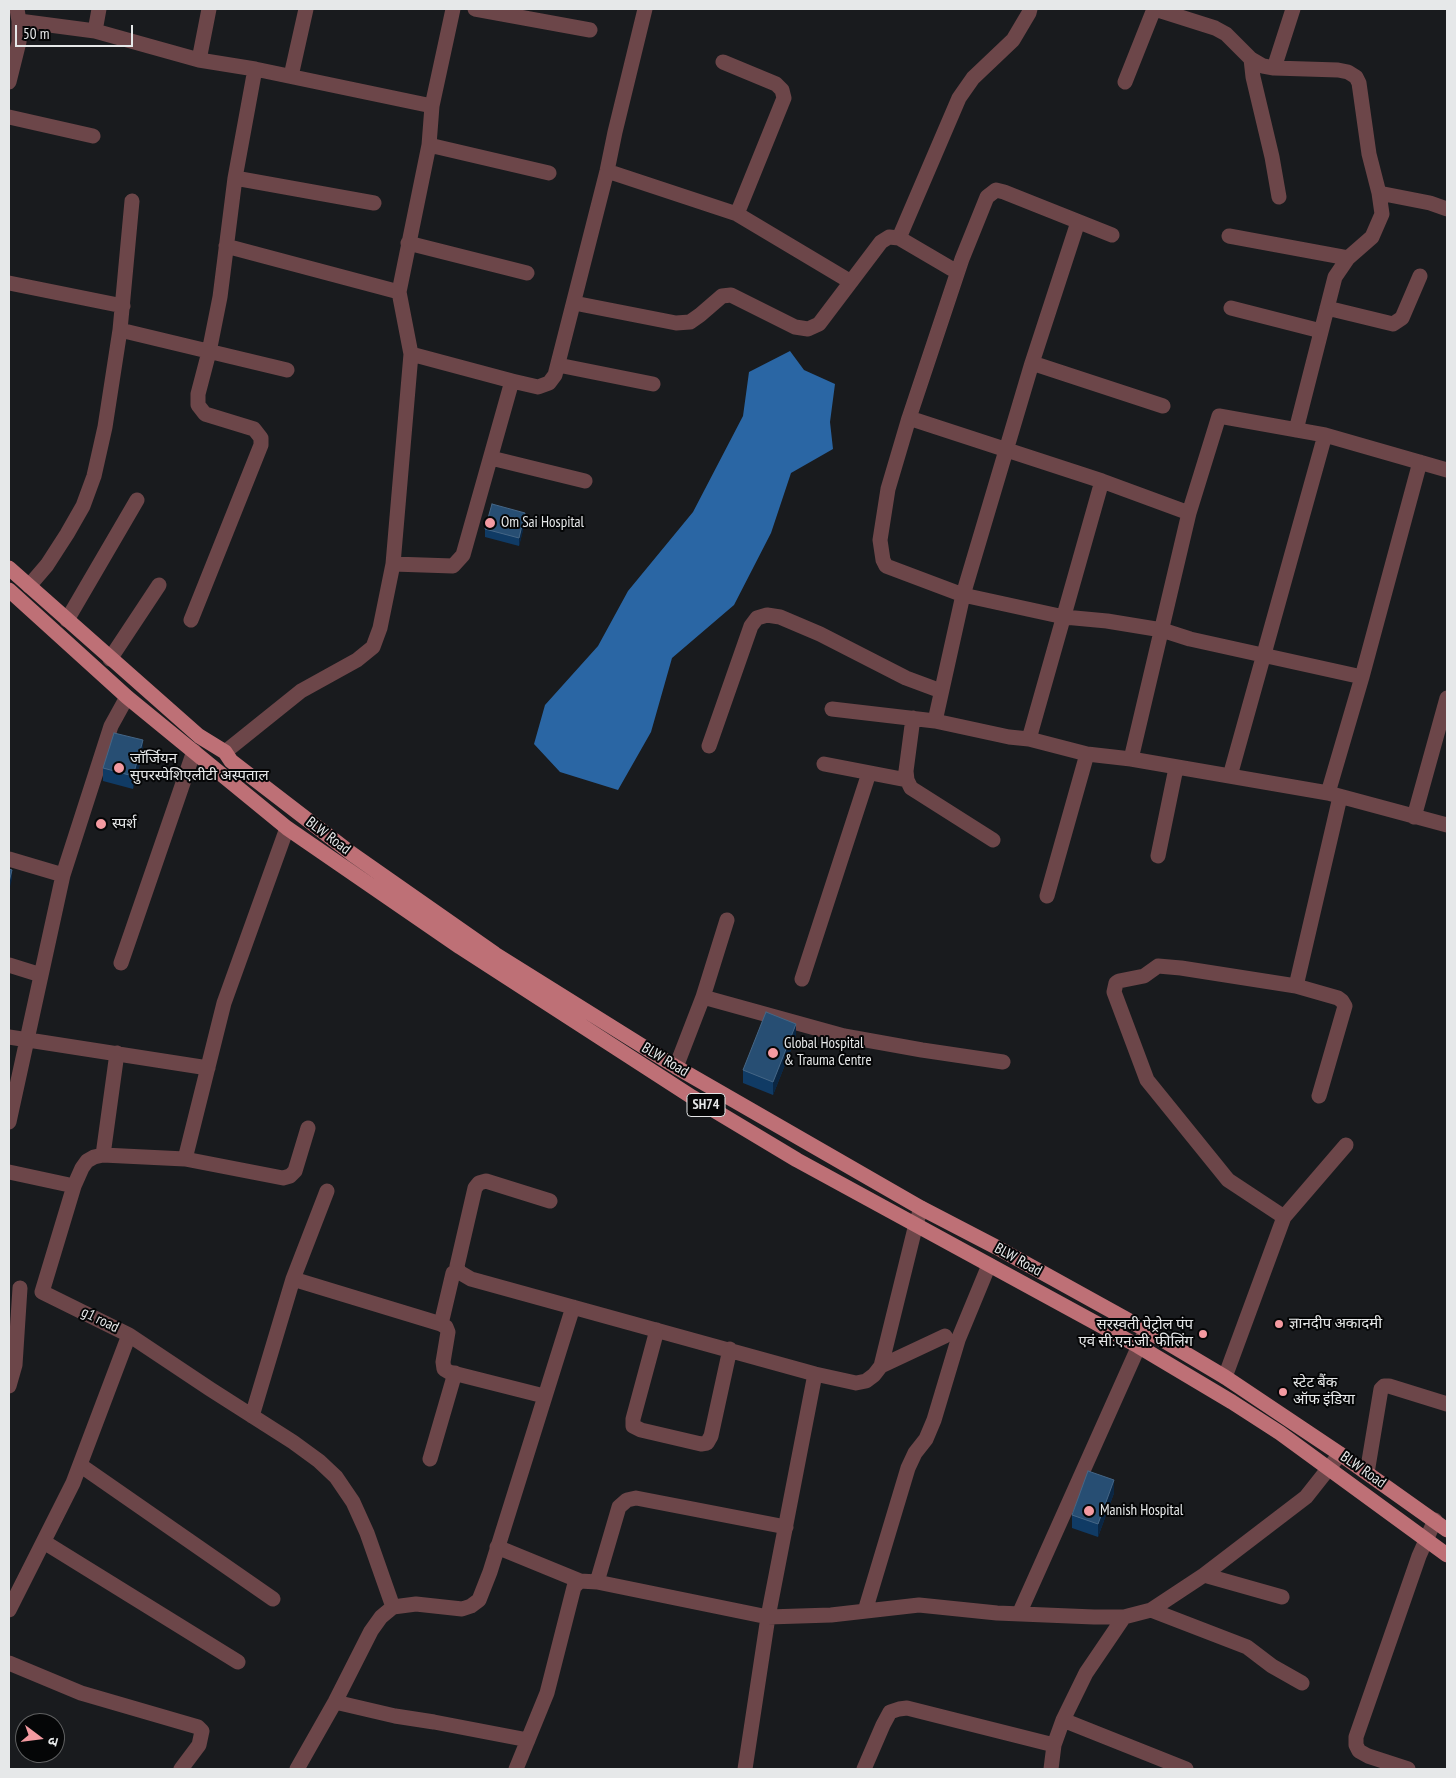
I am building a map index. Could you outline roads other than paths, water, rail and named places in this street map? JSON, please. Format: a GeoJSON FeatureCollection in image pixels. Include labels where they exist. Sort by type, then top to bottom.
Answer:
{"type":"FeatureCollection","features":[{"type":"Feature","properties":{"kind":"main road","name":"BLW Road"},"geometry":{"type":"LineString","coordinates":[[9,568],[199,736],[225,752],[231,761],[352,854],[495,954],[676,1067],[921,1208],[1146,1330],[1225,1377],[1441,1525]]}},
{"type":"Feature","properties":{"kind":"main road","name":"SH74"},"geometry":{"type":"LineString","coordinates":[[9,590],[127,697],[287,828],[460,947],[684,1092],[797,1160],[1138,1346],[1240,1408],[1280,1433],[1447,1555]]}},
{"type":"Feature","properties":{"kind":"main road"},"geometry":{"type":"LineString","coordinates":[[38,617],[49,604]]}},
{"type":"Feature","properties":{"kind":"main road"},"geometry":{"type":"LineString","coordinates":[[166,728],[175,716]]}},
{"type":"Feature","properties":{"kind":"main road"},"geometry":{"type":"LineString","coordinates":[[271,814],[282,801]]}},
{"type":"Feature","properties":{"kind":"street"},"geometry":{"type":"LineString","coordinates":[[95,31],[99,9]]}},
{"type":"Feature","properties":{"kind":"street"},"geometry":{"type":"LineString","coordinates":[[199,60],[209,9]]}},
{"type":"Feature","properties":{"kind":"street"},"geometry":{"type":"LineString","coordinates":[[291,76],[306,9]]}},
{"type":"Feature","properties":{"kind":"street"},"geometry":{"type":"LineString","coordinates":[[225,752],[301,692],[357,660],[373,647],[380,628],[393,564],[411,354],[399,292],[429,145],[432,106],[453,9]]}},
{"type":"Feature","properties":{"kind":"street"},"geometry":{"type":"LineString","coordinates":[[475,9],[590,30]]}},
{"type":"Feature","properties":{"kind":"street"},"geometry":{"type":"LineString","coordinates":[[411,354],[538,387],[549,383],[555,375],[607,171],[645,9]]}},
{"type":"Feature","properties":{"kind":"street"},"geometry":{"type":"LineString","coordinates":[[899,238],[959,98],[973,78],[1013,40],[1029,14],[1030,9]]}},
{"type":"Feature","properties":{"kind":"street"},"geometry":{"type":"LineString","coordinates":[[1125,82],[1154,9],[1215,28],[1226,34],[1251,59],[1263,66],[1338,70],[1348,72],[1356,77],[1359,83],[1369,154],[1380,193],[1382,214],[1372,237],[1348,258],[1335,277],[1296,430]]}},
{"type":"Feature","properties":{"kind":"street"},"geometry":{"type":"LineString","coordinates":[[1274,68],[1293,9]]}},
{"type":"Feature","properties":{"kind":"street"},"geometry":{"type":"LineString","coordinates":[[9,82],[19,42],[18,15],[95,31],[199,60],[255,68],[432,106]]}},
{"type":"Feature","properties":{"kind":"street"},"geometry":{"type":"LineString","coordinates":[[1251,59],[1253,77],[1272,157],[1278,197]]}},
{"type":"Feature","properties":{"kind":"street"},"geometry":{"type":"LineString","coordinates":[[723,62],[776,84],[782,90],[784,98],[737,214]]}},
{"type":"Feature","properties":{"kind":"street"},"geometry":{"type":"LineString","coordinates":[[191,620],[261,445],[261,438],[254,429],[205,414],[198,405],[198,394],[220,297],[235,178],[255,68]]}},
{"type":"Feature","properties":{"kind":"street"},"geometry":{"type":"LineString","coordinates":[[9,118],[94,136]]}},
{"type":"Feature","properties":{"kind":"street"},"geometry":{"type":"LineString","coordinates":[[429,145],[549,173]]}},
{"type":"Feature","properties":{"kind":"street"},"geometry":{"type":"LineString","coordinates":[[607,171],[737,214],[851,282]]}},
{"type":"Feature","properties":{"kind":"street"},"geometry":{"type":"LineString","coordinates":[[235,178],[374,203]]}},
{"type":"Feature","properties":{"kind":"street"},"geometry":{"type":"LineString","coordinates":[[1112,235],[1004,192],[996,190],[987,196],[957,272],[909,418],[888,489],[880,540],[886,566],[964,594],[1064,617],[1107,620],[1162,630],[1190,639],[1262,656],[1362,677]]}},
{"type":"Feature","properties":{"kind":"street"},"geometry":{"type":"LineString","coordinates":[[1380,193],[1430,203],[1447,209]]}},
{"type":"Feature","properties":{"kind":"street"},"geometry":{"type":"LineString","coordinates":[[29,586],[47,565],[67,534],[83,506],[94,476],[105,427],[120,330],[132,201]]}},
{"type":"Feature","properties":{"kind":"street"},"geometry":{"type":"LineString","coordinates":[[935,721],[964,594],[1032,362],[1078,222]]}},
{"type":"Feature","properties":{"kind":"street"},"geometry":{"type":"LineString","coordinates":[[1229,236],[1348,258]]}},
{"type":"Feature","properties":{"kind":"street"},"geometry":{"type":"LineString","coordinates":[[574,303],[676,323],[690,322],[700,316],[722,296],[731,294],[795,327],[808,329],[819,324],[881,242],[889,237],[899,238],[957,272]]}},
{"type":"Feature","properties":{"kind":"street"},"geometry":{"type":"LineString","coordinates":[[408,243],[527,273]]}},
{"type":"Feature","properties":{"kind":"street"},"geometry":{"type":"LineString","coordinates":[[226,246],[399,292]]}},
{"type":"Feature","properties":{"kind":"street"},"geometry":{"type":"LineString","coordinates":[[1327,308],[1393,324],[1402,318],[1420,276]]}},
{"type":"Feature","properties":{"kind":"street"},"geometry":{"type":"LineString","coordinates":[[9,283],[122,306]]}},
{"type":"Feature","properties":{"kind":"street"},"geometry":{"type":"LineString","coordinates":[[1231,308],[1321,331]]}},
{"type":"Feature","properties":{"kind":"street"},"geometry":{"type":"LineString","coordinates":[[120,330],[286,370]]}},
{"type":"Feature","properties":{"kind":"street"},"geometry":{"type":"LineString","coordinates":[[1032,362],[1163,406]]}},
{"type":"Feature","properties":{"kind":"street"},"geometry":{"type":"LineString","coordinates":[[558,365],[653,384]]}},
{"type":"Feature","properties":{"kind":"street"},"geometry":{"type":"LineString","coordinates":[[393,564],[452,566],[459,562],[463,555],[512,381]]}},
{"type":"Feature","properties":{"kind":"street"},"geometry":{"type":"LineString","coordinates":[[1131,759],[1189,513],[1219,416],[1325,435],[1447,470]]}},
{"type":"Feature","properties":{"kind":"street"},"geometry":{"type":"LineString","coordinates":[[909,418],[1102,481],[1189,513]]}},
{"type":"Feature","properties":{"kind":"street"},"geometry":{"type":"LineString","coordinates":[[1230,776],[1325,435]]}},
{"type":"Feature","properties":{"kind":"street"},"geometry":{"type":"LineString","coordinates":[[491,458],[585,481]]}},
{"type":"Feature","properties":{"kind":"street"},"geometry":{"type":"LineString","coordinates":[[1296,986],[1334,795],[1362,677],[1420,462]]}},
{"type":"Feature","properties":{"kind":"street"},"geometry":{"type":"LineString","coordinates":[[1029,739],[1102,481]]}},
{"type":"Feature","properties":{"kind":"street"},"geometry":{"type":"LineString","coordinates":[[67,620],[137,500]]}},
{"type":"Feature","properties":{"kind":"street"},"geometry":{"type":"LineString","coordinates":[[110,659],[159,585]]}},
{"type":"Feature","properties":{"kind":"street"},"geometry":{"type":"LineString","coordinates":[[709,746],[751,626],[758,618],[767,615],[780,617],[820,634],[906,678],[941,691]]}},
{"type":"Feature","properties":{"kind":"street"},"geometry":{"type":"LineString","coordinates":[[9,1122],[63,875],[111,726],[127,697]]}},
{"type":"Feature","properties":{"kind":"street"},"geometry":{"type":"LineString","coordinates":[[1414,817],[1446,708]]}},
{"type":"Feature","properties":{"kind":"street"},"geometry":{"type":"LineString","coordinates":[[832,709],[935,721],[1009,737],[1029,739],[1087,754],[1131,759],[1334,795],[1447,825]]}},
{"type":"Feature","properties":{"kind":"street"},"geometry":{"type":"LineString","coordinates":[[913,718],[906,771],[907,780],[911,788],[993,840]]}},
{"type":"Feature","properties":{"kind":"street"},"geometry":{"type":"LineString","coordinates":[[121,963],[194,751]]}},
{"type":"Feature","properties":{"kind":"street"},"geometry":{"type":"LineString","coordinates":[[1047,896],[1087,754]]}},
{"type":"Feature","properties":{"kind":"street"},"geometry":{"type":"LineString","coordinates":[[824,764],[907,780]]}},
{"type":"Feature","properties":{"kind":"street"},"geometry":{"type":"LineString","coordinates":[[1158,856],[1176,768]]}},
{"type":"Feature","properties":{"kind":"street"},"geometry":{"type":"LineString","coordinates":[[802,979],[869,773]]}},
{"type":"Feature","properties":{"kind":"street"},"geometry":{"type":"LineString","coordinates":[[185,1159],[224,1003],[287,828]]}},
{"type":"Feature","properties":{"kind":"street"},"geometry":{"type":"LineString","coordinates":[[9,859],[63,875]]}},
{"type":"Feature","properties":{"kind":"street"},"geometry":{"type":"LineString","coordinates":[[676,1067],[703,997],[727,920]]}},
{"type":"Feature","properties":{"kind":"street"},"geometry":{"type":"LineString","coordinates":[[9,965],[41,976]]}},
{"type":"Feature","properties":{"kind":"street"},"geometry":{"type":"LineString","coordinates":[[1284,1217],[1228,1180],[1147,1080],[1114,992],[1116,983],[1144,976],[1158,966],[1296,986],[1338,998],[1345,1006],[1319,1096]]}},
{"type":"Feature","properties":{"kind":"street"},"geometry":{"type":"LineString","coordinates":[[703,997],[844,1036],[1003,1062]]}},
{"type":"Feature","properties":{"kind":"street"},"geometry":{"type":"LineString","coordinates":[[9,1037],[208,1068]]}},
{"type":"Feature","properties":{"kind":"street"},"geometry":{"type":"LineString","coordinates":[[103,1155],[117,1054]]}},
{"type":"Feature","properties":{"kind":"street"},"geometry":{"type":"LineString","coordinates":[[42,1292],[74,1186],[87,1161],[103,1155],[185,1159],[283,1178],[290,1176],[295,1171],[308,1128]]}},
{"type":"Feature","properties":{"kind":"street"},"geometry":{"type":"LineString","coordinates":[[1225,1377],[1284,1217],[1346,1144]]}},
{"type":"Feature","properties":{"kind":"street"},"geometry":{"type":"LineString","coordinates":[[9,1172],[74,1186]]}},
{"type":"Feature","properties":{"kind":"street"},"geometry":{"type":"LineString","coordinates":[[550,1200],[486,1182],[479,1183],[475,1188],[457,1266],[459,1272],[471,1278],[573,1307],[816,1374],[856,1383],[866,1381],[874,1376],[881,1366],[921,1208]]}},
{"type":"Feature","properties":{"kind":"street"},"geometry":{"type":"LineString","coordinates":[[252,1416],[293,1279],[327,1191]]}},
{"type":"Feature","properties":{"kind":"street"},"geometry":{"type":"LineString","coordinates":[[865,1611],[908,1468],[915,1453],[926,1439],[934,1420],[958,1340],[989,1265]]}},
{"type":"Feature","properties":{"kind":"street"},"geometry":{"type":"LineString","coordinates":[[440,1324],[453,1273]]}},
{"type":"Feature","properties":{"kind":"street"},"geometry":{"type":"LineString","coordinates":[[293,1279],[440,1324],[446,1327],[448,1332],[443,1362],[444,1369],[544,1396]]}},
{"type":"Feature","properties":{"kind":"street"},"geometry":{"type":"LineString","coordinates":[[9,1386],[15,1365],[14,1287]]}},
{"type":"Feature","properties":{"kind":"street","name":"g1 road"},"geometry":{"type":"LineString","coordinates":[[9,1610],[73,1483],[129,1335],[42,1292],[14,1287]]}},
{"type":"Feature","properties":{"kind":"street"},"geometry":{"type":"LineString","coordinates":[[297,1769],[335,1702],[371,1631],[381,1617],[393,1607],[416,1604],[462,1610],[479,1600],[573,1307]]}},
{"type":"Feature","properties":{"kind":"street"},"geometry":{"type":"LineString","coordinates":[[657,1330],[633,1419],[633,1426],[641,1430],[701,1444],[707,1443],[711,1436],[730,1349]]}},
{"type":"Feature","properties":{"kind":"street"},"geometry":{"type":"LineString","coordinates":[[1019,1614],[1146,1330]]}},
{"type":"Feature","properties":{"kind":"street"},"geometry":{"type":"LineString","coordinates":[[129,1335],[300,1447],[336,1477],[353,1502],[367,1533],[393,1607]]}},
{"type":"Feature","properties":{"kind":"street"},"geometry":{"type":"LineString","coordinates":[[881,1366],[946,1336]]}},
{"type":"Feature","properties":{"kind":"street"},"geometry":{"type":"LineString","coordinates":[[430,1459],[455,1373]]}},
{"type":"Feature","properties":{"kind":"street"},"geometry":{"type":"LineString","coordinates":[[745,1769],[768,1618],[816,1374]]}},
{"type":"Feature","properties":{"kind":"street"},"geometry":{"type":"LineString","coordinates":[[1367,1473],[1381,1389],[1384,1386],[1447,1404]]}},
{"type":"Feature","properties":{"kind":"street"},"geometry":{"type":"LineString","coordinates":[[497,1547],[580,1581],[597,1582],[768,1618],[831,1615],[920,1605],[1019,1614],[1124,1617],[1151,1610],[1204,1575],[1306,1497],[1340,1454]]}},
{"type":"Feature","properties":{"kind":"street"},"geometry":{"type":"LineString","coordinates":[[80,1465],[273,1599]]}},
{"type":"Feature","properties":{"kind":"street"},"geometry":{"type":"LineString","coordinates":[[597,1582],[619,1507],[627,1500],[636,1498],[786,1527]]}},
{"type":"Feature","properties":{"kind":"street"},"geometry":{"type":"LineString","coordinates":[[1408,1769],[1368,1756],[1359,1751],[1356,1745],[1356,1737],[1419,1556],[1426,1539],[1441,1525]]}},
{"type":"Feature","properties":{"kind":"street"},"geometry":{"type":"LineString","coordinates":[[44,1542],[238,1662]]}},
{"type":"Feature","properties":{"kind":"street"},"geometry":{"type":"LineString","coordinates":[[1204,1575],[1282,1597]]}},
{"type":"Feature","properties":{"kind":"street"},"geometry":{"type":"LineString","coordinates":[[516,1769],[547,1693],[574,1587],[580,1581]]}},
{"type":"Feature","properties":{"kind":"street"},"geometry":{"type":"LineString","coordinates":[[1151,1610],[1247,1647],[1272,1666],[1302,1683]]}},
{"type":"Feature","properties":{"kind":"street"},"geometry":{"type":"LineString","coordinates":[[1051,1769],[1054,1745],[1086,1673],[1124,1617]]}},
{"type":"Feature","properties":{"kind":"street"},"geometry":{"type":"LineString","coordinates":[[9,1663],[81,1693],[198,1727],[202,1731],[199,1745],[181,1769]]}},
{"type":"Feature","properties":{"kind":"street"},"geometry":{"type":"LineString","coordinates":[[335,1702],[395,1716],[528,1740]]}},
{"type":"Feature","properties":{"kind":"street"},"geometry":{"type":"LineString","coordinates":[[864,1769],[883,1724],[890,1712],[899,1708],[907,1708],[1054,1745]]}},
{"type":"Feature","properties":{"kind":"street"},"geometry":{"type":"LineString","coordinates":[[1064,1720],[1186,1769]]}},
{"type":"Feature","properties":{"kind":"water"},"geometry":{"type":"Polygon","coordinates":[[[790,351],[804,370],[835,384],[830,422],[833,449],[791,473],[771,533],[734,605],[672,658],[651,732],[618,790],[560,772],[534,744],[545,705],[598,646],[628,591],[693,512],[743,416],[749,372],[790,351]]]}},
{"type":"Feature","properties":{"kind":"place","name":"Om Sai Hospital"},"geometry":{"type":"Point","coordinates":[490,523]}},
{"type":"Feature","properties":{"kind":"place","name":"जाॅर्जियन सुपरस्पेशिएलीटी अस्पताल"},"geometry":{"type":"Point","coordinates":[119,768]}},
{"type":"Feature","properties":{"kind":"place","name":"स्पर्श"},"geometry":{"type":"Point","coordinates":[101,824]}},
{"type":"Feature","properties":{"kind":"place","name":"Global Hospital & Trauma Centre"},"geometry":{"type":"Point","coordinates":[773,1053]}},
{"type":"Feature","properties":{"kind":"place","name":"ज्ञानदीप अकादमी"},"geometry":{"type":"Point","coordinates":[1279,1324]}},
{"type":"Feature","properties":{"kind":"place","name":"सरस्वती पेट्रोल पंप एवं सी.एन.जी. फीलिंग"},"geometry":{"type":"Point","coordinates":[1203,1334]}},
{"type":"Feature","properties":{"kind":"place","name":"स्टेट बैंक ऑफ इंडिया"},"geometry":{"type":"Point","coordinates":[1283,1392]}},
{"type":"Feature","properties":{"kind":"place","name":"Manish Hospital"},"geometry":{"type":"Point","coordinates":[1089,1511]}}]}
